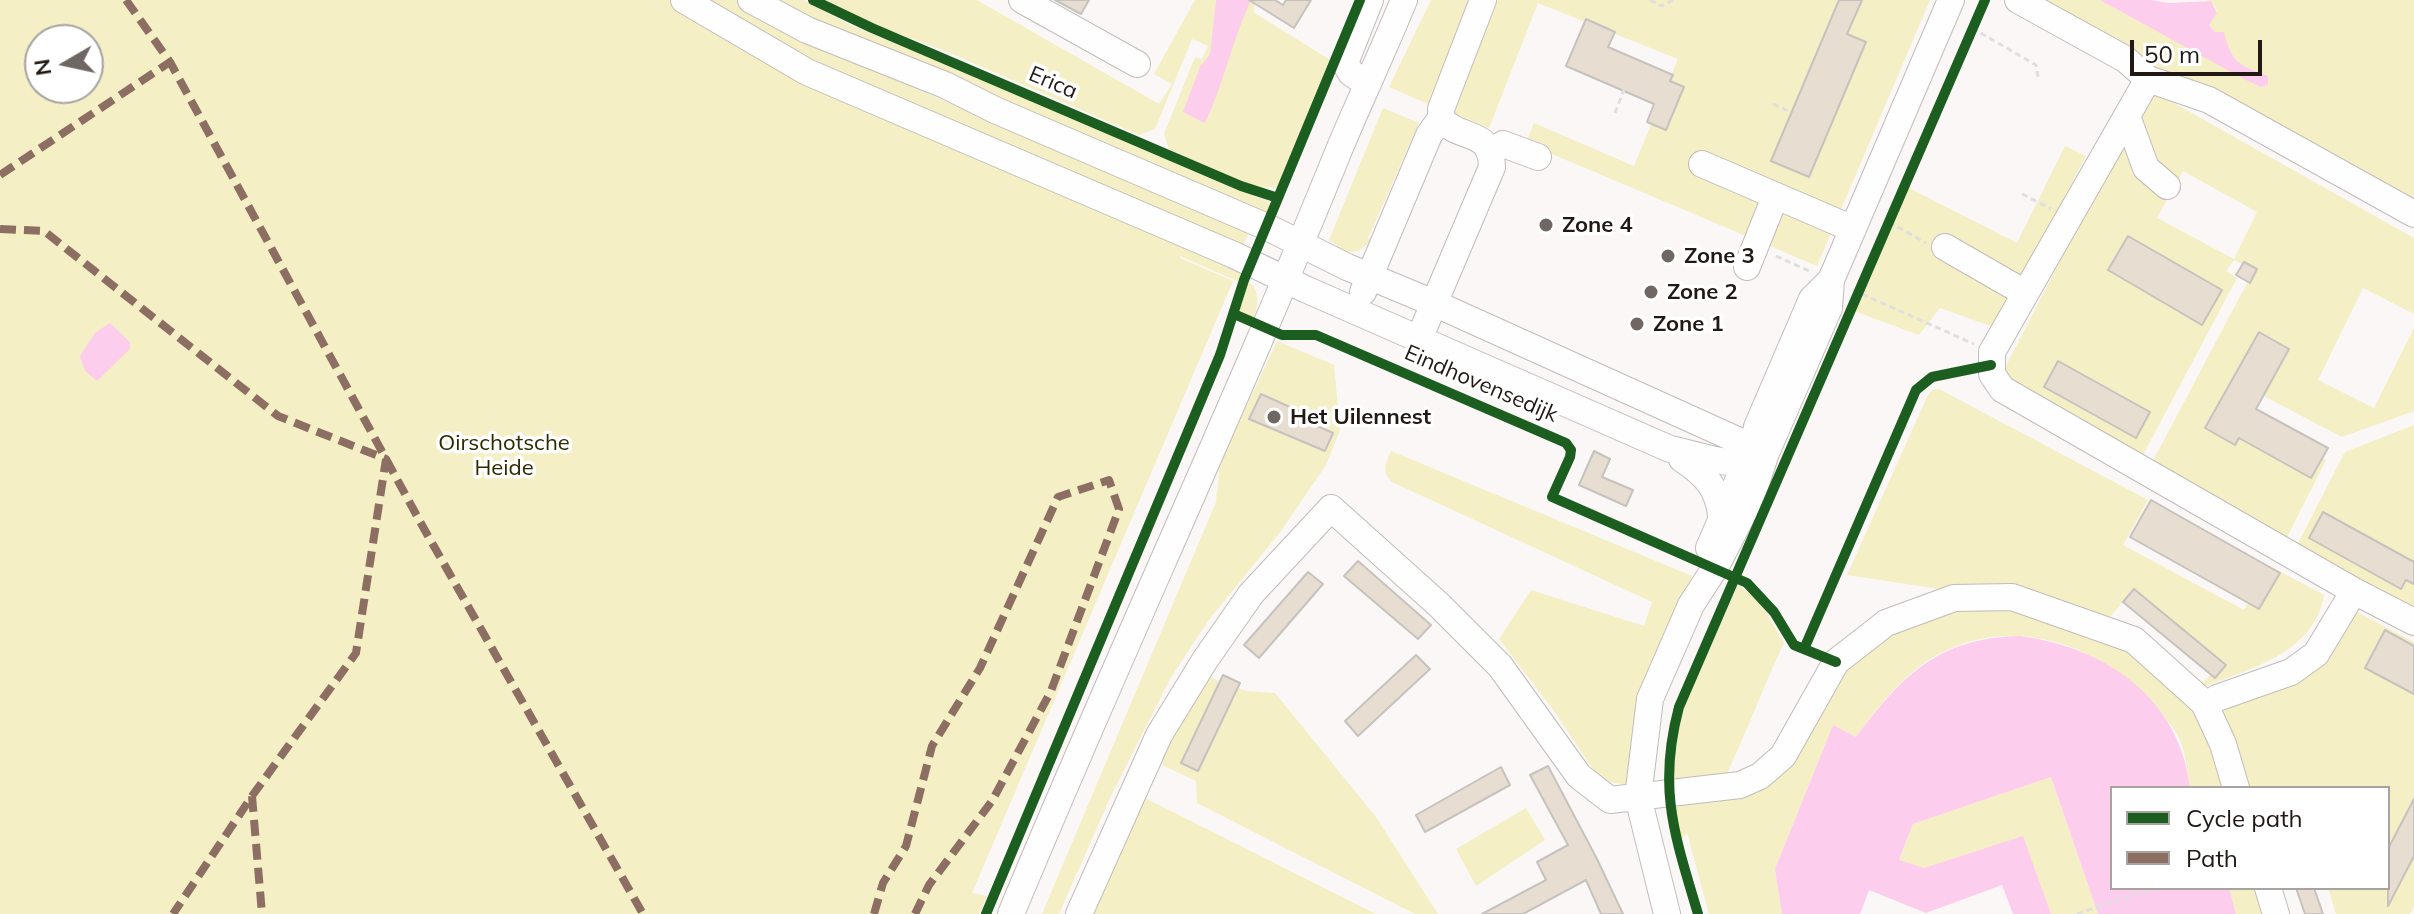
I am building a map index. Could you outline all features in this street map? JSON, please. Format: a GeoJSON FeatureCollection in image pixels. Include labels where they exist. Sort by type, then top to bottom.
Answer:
{"type":"FeatureCollection","features":[{"type":"Feature","properties":{"kind":"street"},"geometry":{"type":"LineString","coordinates":[[684,0],[807,72],[1234,255],[1670,449],[1694,453],[1716,462],[1755,453]]}},
{"type":"Feature","properties":{"kind":"street"},"geometry":{"type":"LineString","coordinates":[[751,0],[807,30],[945,85],[995,110],[1267,227],[1301,246],[1436,304],[1755,453]]}},
{"type":"Feature","properties":{"kind":"street"},"geometry":{"type":"LineString","coordinates":[[1022,0],[1137,64]]}},
{"type":"Feature","properties":{"kind":"street"},"geometry":{"type":"LineString","coordinates":[[1368,84],[1351,73],[1345,63],[1370,0]]}},
{"type":"Feature","properties":{"kind":"street"},"geometry":{"type":"LineString","coordinates":[[1011,914],[1094,714],[1193,497],[1404,0]]}},
{"type":"Feature","properties":{"kind":"street"},"geometry":{"type":"LineString","coordinates":[[1356,311],[1429,135],[1441,118],[1441,109],[1483,0]]}},
{"type":"Feature","properties":{"kind":"street"},"geometry":{"type":"LineString","coordinates":[[1667,914],[1638,797],[1650,699],[1691,605],[1702,564],[1721,515],[1829,308],[1831,280],[1951,0]]}},
{"type":"Feature","properties":{"kind":"street"},"geometry":{"type":"LineString","coordinates":[[2024,1],[2125,59],[2148,79],[2209,100],[2414,214]]}},
{"type":"Feature","properties":{"kind":"street"},"geometry":{"type":"LineString","coordinates":[[2148,79],[1992,352],[1992,374],[2002,389],[2354,591],[2414,622]]}},
{"type":"Feature","properties":{"kind":"street"},"geometry":{"type":"LineString","coordinates":[[2127,116],[2146,168],[2166,188]]}},
{"type":"Feature","properties":{"kind":"street"},"geometry":{"type":"LineString","coordinates":[[1441,118],[1446,124],[1485,143],[1501,143],[1538,157]]}},
{"type":"Feature","properties":{"kind":"street"},"geometry":{"type":"LineString","coordinates":[[1419,339],[1501,143]]}},
{"type":"Feature","properties":{"kind":"street"},"geometry":{"type":"LineString","coordinates":[[1702,164],[1853,229]]}},
{"type":"Feature","properties":{"kind":"street"},"geometry":{"type":"LineString","coordinates":[[1751,257],[1775,197]]}},
{"type":"Feature","properties":{"kind":"street"},"geometry":{"type":"LineString","coordinates":[[1945,247],[2023,297]]}},
{"type":"Feature","properties":{"kind":"street"},"geometry":{"type":"LineString","coordinates":[[1670,449],[1709,480],[1716,493],[1721,515]]}},
{"type":"Feature","properties":{"kind":"street"},"geometry":{"type":"LineString","coordinates":[[1691,605],[1715,568],[1751,498],[1755,453]]}},
{"type":"Feature","properties":{"kind":"street"},"geometry":{"type":"LineString","coordinates":[[1079,914],[1159,735],[1205,660],[1251,594],[1331,508],[1439,605],[1500,666],[1579,776],[1610,800],[1740,785],[1760,776],[1783,756],[1836,662],[1886,623],[1954,598],[2012,597],[2134,640],[2204,703],[2223,744],[2235,786]]}},
{"type":"Feature","properties":{"kind":"street"},"geometry":{"type":"LineString","coordinates":[[2217,698],[2291,672],[2316,654],[2354,591]]}},
{"type":"Feature","properties":{"kind":"street"},"geometry":{"type":"LineString","coordinates":[[2269,890],[2276,914]]}},
{"type":"Feature","properties":{"kind":"path"},"geometry":{"type":"LineString","coordinates":[[1650,0],[1662,6],[1673,0]]}},
{"type":"Feature","properties":{"kind":"path"},"geometry":{"type":"LineString","coordinates":[[1966,42],[1979,14]]}},
{"type":"Feature","properties":{"kind":"path"},"geometry":{"type":"LineString","coordinates":[[1972,28],[2036,65],[2038,77]]}},
{"type":"Feature","properties":{"kind":"path"},"geometry":{"type":"LineString","coordinates":[[1615,113],[1625,87]]}},
{"type":"Feature","properties":{"kind":"path"},"geometry":{"type":"LineString","coordinates":[[1773,104],[1791,112]]}},
{"type":"Feature","properties":{"kind":"path"},"geometry":{"type":"LineString","coordinates":[[2022,194],[2068,218]]}},
{"type":"Feature","properties":{"kind":"path"},"geometry":{"type":"LineString","coordinates":[[1883,236],[1895,209]]}},
{"type":"Feature","properties":{"kind":"path"},"geometry":{"type":"LineString","coordinates":[[1889,222],[1921,241],[1945,247]]}},
{"type":"Feature","properties":{"kind":"path"},"geometry":{"type":"LineString","coordinates":[[1751,257],[1831,280],[1992,352]]}},
{"type":"Feature","properties":{"kind":"path"},"geometry":{"type":"LineString","coordinates":[[1852,307],[1865,278]]}},
{"type":"Feature","properties":{"kind":"path"},"geometry":{"type":"LineString","coordinates":[[2077,914],[2147,890]]}},
{"type":"Feature","properties":{"kind":"green space","name":"Oirschotsche Heide"},"geometry":{"type":"Polygon","coordinates":[[[0,0],[673,0],[1243,272],[1239,282],[1180,256],[1233,281],[972,893],[987,896],[979,914],[0,914],[0,0]]]}},
{"type":"Feature","properties":{"kind":"green space"},"geometry":{"type":"Polygon","coordinates":[[[694,0],[740,0],[844,58],[1249,231],[1243,247],[800,63],[694,0]]]}},
{"type":"Feature","properties":{"kind":"green space"},"geometry":{"type":"Polygon","coordinates":[[[779,0],[803,0],[850,25],[1008,89],[1234,188],[1265,197],[1271,206],[1268,213],[1263,214],[814,20],[779,0]]]}},
{"type":"Feature","properties":{"kind":"green space"},"geometry":{"type":"Polygon","coordinates":[[[823,0],[977,0],[1159,104],[1172,84],[1154,74],[1195,0],[1216,0],[1210,54],[1200,67],[1242,18],[1251,0],[1257,0],[1253,12],[1332,61],[1278,187],[1265,187],[1237,180],[1169,149],[1164,134],[1195,57],[1202,59],[1208,46],[1192,39],[1155,129],[1139,135],[950,53],[873,24],[823,0]]]}},
{"type":"Feature","properties":{"kind":"green space"},"geometry":{"type":"Polygon","coordinates":[[[1431,0],[1468,0],[1433,106],[1389,87],[1431,0]]]}},
{"type":"Feature","properties":{"kind":"green space"},"geometry":{"type":"Polygon","coordinates":[[[1498,0],[1930,0],[1817,266],[1526,143],[1534,123],[1634,166],[1678,59],[1538,3],[1489,128],[1452,113],[1498,0]]]}},
{"type":"Feature","properties":{"kind":"green space"},"geometry":{"type":"Polygon","coordinates":[[[2018,0],[2100,0],[2261,87],[2268,76],[2234,59],[2225,36],[2209,25],[2217,12],[2215,6],[2206,0],[2414,0],[2414,214],[2018,0]]]}},
{"type":"Feature","properties":{"kind":"green space"},"geometry":{"type":"Polygon","coordinates":[[[2149,89],[2414,238],[2414,314],[2363,288],[2318,380],[2374,408],[2414,328],[2414,411],[2342,437],[2258,393],[2246,415],[2326,460],[2282,547],[2146,474],[2254,270],[2234,260],[2226,271],[2237,278],[2136,468],[1993,391],[2149,89]],[[2183,171],[2157,218],[2234,259],[2257,212],[2183,171]]]}},
{"type":"Feature","properties":{"kind":"green space"},"geometry":{"type":"Polygon","coordinates":[[[1383,108],[1419,123],[1368,238],[1372,241],[1358,251],[1346,252],[1329,240],[1383,108]]]}},
{"type":"Feature","properties":{"kind":"green space"},"geometry":{"type":"Polygon","coordinates":[[[2065,146],[2086,156],[1996,328],[1940,308],[1919,335],[1854,311],[1907,187],[2017,243],[2065,146]]]}},
{"type":"Feature","properties":{"kind":"green space"},"geometry":{"type":"Polygon","coordinates":[[[1248,281],[1257,294],[1254,318],[1238,311],[1248,281]]]}},
{"type":"Feature","properties":{"kind":"green space"},"geometry":{"type":"Polygon","coordinates":[[[1277,341],[1334,365],[1340,430],[1326,465],[1281,531],[1208,621],[1170,679],[1110,798],[1059,914],[1042,914],[1216,502],[1220,463],[1277,341]]]}},
{"type":"Feature","properties":{"kind":"green space"},"geometry":{"type":"Polygon","coordinates":[[[1939,389],[2148,500],[2123,545],[2244,610],[2270,566],[2324,595],[2318,615],[2307,632],[2275,657],[2197,689],[2218,667],[2132,592],[2105,622],[1946,590],[1847,575],[1927,397],[1932,390],[1939,389]]]}},
{"type":"Feature","properties":{"kind":"green space"},"geometry":{"type":"Polygon","coordinates":[[[2414,425],[2414,618],[2293,553],[2345,452],[2414,425]]]}},
{"type":"Feature","properties":{"kind":"green space"},"geometry":{"type":"Polygon","coordinates":[[[1391,451],[1692,576],[1641,704],[1630,758],[1629,785],[1601,781],[1554,711],[1499,639],[1531,590],[1644,626],[1652,602],[1392,482],[1386,471],[1391,451]]]}},
{"type":"Feature","properties":{"kind":"green space"},"geometry":{"type":"Polygon","coordinates":[[[1738,585],[1759,600],[1784,643],[1722,784],[1790,743],[1870,638],[1969,604],[1995,602],[2124,647],[2196,710],[2229,786],[2190,786],[2184,754],[2174,730],[2150,701],[2107,665],[2057,642],[2031,637],[2004,636],[1976,640],[1949,649],[1921,665],[1886,699],[1856,737],[1833,725],[1775,869],[1782,914],[1709,914],[1687,833],[1674,847],[1670,810],[1670,772],[1674,747],[1702,664],[1738,585]]]}},
{"type":"Feature","properties":{"kind":"green space"},"geometry":{"type":"Polygon","coordinates":[[[2349,608],[2414,642],[2414,906],[2410,914],[2336,914],[2329,890],[2390,890],[2390,786],[2243,786],[2215,708],[2296,676],[2349,608]]]}},
{"type":"Feature","properties":{"kind":"green space"},"geometry":{"type":"Polygon","coordinates":[[[1207,676],[1246,691],[1275,693],[1376,817],[1438,914],[1415,914],[1197,803],[1196,781],[1164,766],[1161,761],[1167,741],[1207,676]]]}},
{"type":"Feature","properties":{"kind":"green space"},"geometry":{"type":"Polygon","coordinates":[[[2051,777],[2098,914],[2051,914],[2023,837],[1924,868],[1899,861],[1913,824],[2051,777]]]}},
{"type":"Feature","properties":{"kind":"green space"},"geometry":{"type":"Polygon","coordinates":[[[1143,797],[1376,914],[1091,914],[1143,797]]]}},
{"type":"Feature","properties":{"kind":"green space"},"geometry":{"type":"Polygon","coordinates":[[[1526,808],[1545,840],[1476,886],[1456,849],[1526,808]]]}},
{"type":"Feature","properties":{"kind":"green space"},"geometry":{"type":"Polygon","coordinates":[[[2230,890],[2263,890],[2270,914],[2236,914],[2230,890]]]}},
{"type":"Feature","properties":{"kind":"shaded area"},"geometry":{"type":"Polygon","coordinates":[[[1216,0],[1251,0],[1205,123],[1183,112],[1200,67],[1210,54],[1216,0]]]}},
{"type":"Feature","properties":{"kind":"shaded area"},"geometry":{"type":"Polygon","coordinates":[[[2100,0],[2211,1],[2217,13],[2209,25],[2215,32],[2224,32],[2230,51],[2238,62],[2268,76],[2268,85],[2261,87],[2244,79],[2100,0]]]}},
{"type":"Feature","properties":{"kind":"shaded area"},"geometry":{"type":"Polygon","coordinates":[[[110,323],[130,342],[130,349],[97,381],[85,371],[80,356],[95,333],[110,323]]]}},
{"type":"Feature","properties":{"kind":"shaded area"},"geometry":{"type":"Polygon","coordinates":[[[2020,636],[2081,652],[2109,665],[2133,682],[2154,703],[2171,728],[2183,756],[2190,786],[2110,786],[2110,890],[2230,890],[2236,914],[2098,914],[2051,777],[1913,824],[1899,860],[1924,868],[2023,836],[2051,914],[2013,914],[2002,885],[1926,913],[1869,890],[1860,914],[1782,914],[1775,869],[1833,725],[1856,737],[1890,695],[1925,664],[1944,652],[1991,638],[2020,636]]]}},
{"type":"Feature","properties":{"kind":"building"},"geometry":{"type":"Polygon","coordinates":[[[1055,0],[1089,0],[1081,14],[1055,0]]]}},
{"type":"Feature","properties":{"kind":"building"},"geometry":{"type":"Polygon","coordinates":[[[1249,0],[1275,0],[1283,5],[1286,0],[1311,0],[1294,28],[1249,0]]]}},
{"type":"Feature","properties":{"kind":"building"},"geometry":{"type":"Polygon","coordinates":[[[1839,0],[1862,0],[1847,34],[1866,42],[1809,177],[1771,161],[1839,0]]]}},
{"type":"Feature","properties":{"kind":"building"},"geometry":{"type":"Polygon","coordinates":[[[1586,19],[1615,32],[1608,47],[1673,75],[1670,81],[1684,87],[1666,130],[1647,122],[1654,104],[1566,66],[1586,19]]]}},
{"type":"Feature","properties":{"kind":"building"},"geometry":{"type":"Polygon","coordinates":[[[2128,236],[2222,290],[2202,325],[2108,270],[2128,236]]]}},
{"type":"Feature","properties":{"kind":"building"},"geometry":{"type":"Polygon","coordinates":[[[2244,262],[2257,269],[2250,283],[2236,275],[2244,262]]]}},
{"type":"Feature","properties":{"kind":"building"},"geometry":{"type":"Polygon","coordinates":[[[2259,332],[2289,349],[2256,409],[2328,448],[2311,478],[2239,438],[2235,445],[2205,428],[2259,332]]]}},
{"type":"Feature","properties":{"kind":"building"},"geometry":{"type":"Polygon","coordinates":[[[2058,361],[2150,412],[2136,438],[2044,387],[2058,361]]]}},
{"type":"Feature","properties":{"kind":"building","name":"Het Uilennest"},"geometry":{"type":"Polygon","coordinates":[[[1261,394],[1301,412],[1299,418],[1333,433],[1325,451],[1249,419],[1261,394]]]}},
{"type":"Feature","properties":{"kind":"building"},"geometry":{"type":"Polygon","coordinates":[[[1594,451],[1610,459],[1602,477],[1633,490],[1626,506],[1579,485],[1594,451]]]}},
{"type":"Feature","properties":{"kind":"building"},"geometry":{"type":"Polygon","coordinates":[[[2151,500],[2280,573],[2259,609],[2130,537],[2151,500]]]}},
{"type":"Feature","properties":{"kind":"building"},"geometry":{"type":"Polygon","coordinates":[[[2323,512],[2414,562],[2414,584],[2406,580],[2401,589],[2309,538],[2323,512]]]}},
{"type":"Feature","properties":{"kind":"building"},"geometry":{"type":"Polygon","coordinates":[[[1358,561],[1431,625],[1418,639],[1344,576],[1358,561]]]}},
{"type":"Feature","properties":{"kind":"building"},"geometry":{"type":"Polygon","coordinates":[[[1308,572],[1323,584],[1259,658],[1244,645],[1308,572]]]}},
{"type":"Feature","properties":{"kind":"building"},"geometry":{"type":"Polygon","coordinates":[[[2134,589],[2226,665],[2215,678],[2123,602],[2134,589]]]}},
{"type":"Feature","properties":{"kind":"building"},"geometry":{"type":"Polygon","coordinates":[[[2385,630],[2414,646],[2414,694],[2365,668],[2385,630]]]}},
{"type":"Feature","properties":{"kind":"building"},"geometry":{"type":"Polygon","coordinates":[[[1416,655],[1430,669],[1358,736],[1345,721],[1416,655]]]}},
{"type":"Feature","properties":{"kind":"building"},"geometry":{"type":"Polygon","coordinates":[[[1223,675],[1240,683],[1198,771],[1181,763],[1223,675]]]}},
{"type":"Feature","properties":{"kind":"building"},"geometry":{"type":"Polygon","coordinates":[[[1548,766],[1623,914],[1601,914],[1586,880],[1523,914],[1482,914],[1546,880],[1537,862],[1568,845],[1530,775],[1548,766]]]}},
{"type":"Feature","properties":{"kind":"building"},"geometry":{"type":"Polygon","coordinates":[[[1501,767],[1510,785],[1425,832],[1416,815],[1501,767]]]}},
{"type":"Feature","properties":{"kind":"building"},"geometry":{"type":"Polygon","coordinates":[[[2414,799],[2414,856],[2388,906],[2390,890],[2390,845],[2414,799]]]}},
{"type":"Feature","properties":{"kind":"building"},"geometry":{"type":"Polygon","coordinates":[[[2297,890],[2315,890],[2323,914],[2305,914],[2297,890]]]}},
{"type":"Feature","properties":{"kind":"marked path"},"geometry":{"type":"LineString","coordinates":[[126,0],[170,62],[423,527],[643,914]]}},
{"type":"Feature","properties":{"kind":"marked path"},"geometry":{"type":"LineString","coordinates":[[0,175],[170,62]]}},
{"type":"Feature","properties":{"kind":"marked path"},"geometry":{"type":"LineString","coordinates":[[0,229],[44,231],[278,416],[386,459],[356,653],[252,796],[173,914]]}},
{"type":"Feature","properties":{"kind":"marked path"},"geometry":{"type":"LineString","coordinates":[[874,914],[883,883],[906,846],[932,746],[980,668],[1058,497],[1109,480],[1119,509],[1051,691],[992,801],[929,885],[915,914]]}},
{"type":"Feature","properties":{"kind":"marked path"},"geometry":{"type":"LineString","coordinates":[[252,796],[262,914]]}},
{"type":"Feature","properties":{"kind":"cycle path","name":"Erica"},"geometry":{"type":"LineString","coordinates":[[813,0],[1241,186],[1278,198]]}},
{"type":"Feature","properties":{"kind":"cycle path"},"geometry":{"type":"LineString","coordinates":[[986,914],[1220,355],[1244,280],[1360,0]]}},
{"type":"Feature","properties":{"kind":"cycle path"},"geometry":{"type":"LineString","coordinates":[[1698,914],[1676,836],[1669,788],[1669,763],[1679,707],[1985,0]]}},
{"type":"Feature","properties":{"kind":"cycle path","name":"Eindhovensedijk"},"geometry":{"type":"LineString","coordinates":[[1234,314],[1282,335],[1316,335],[1566,443],[1571,450],[1570,457],[1552,497],[1747,583],[1774,612],[1794,645],[1836,662]]}},
{"type":"Feature","properties":{"kind":"cycle path"},"geometry":{"type":"LineString","coordinates":[[1804,649],[1916,390],[1932,377],[1991,365]]}},
{"type":"Feature","properties":{"kind":"place","name":"Zone 4"},"geometry":{"type":"Point","coordinates":[1546,225]}},
{"type":"Feature","properties":{"kind":"place","name":"Zone 3"},"geometry":{"type":"Point","coordinates":[1668,256]}},
{"type":"Feature","properties":{"kind":"place","name":"Zone 2"},"geometry":{"type":"Point","coordinates":[1651,292]}},
{"type":"Feature","properties":{"kind":"place","name":"Zone 1"},"geometry":{"type":"Point","coordinates":[1637,324]}},
{"type":"Feature","properties":{"kind":"place","name":"Het Uilennest"},"geometry":{"type":"Point","coordinates":[1274,417]}}]}
